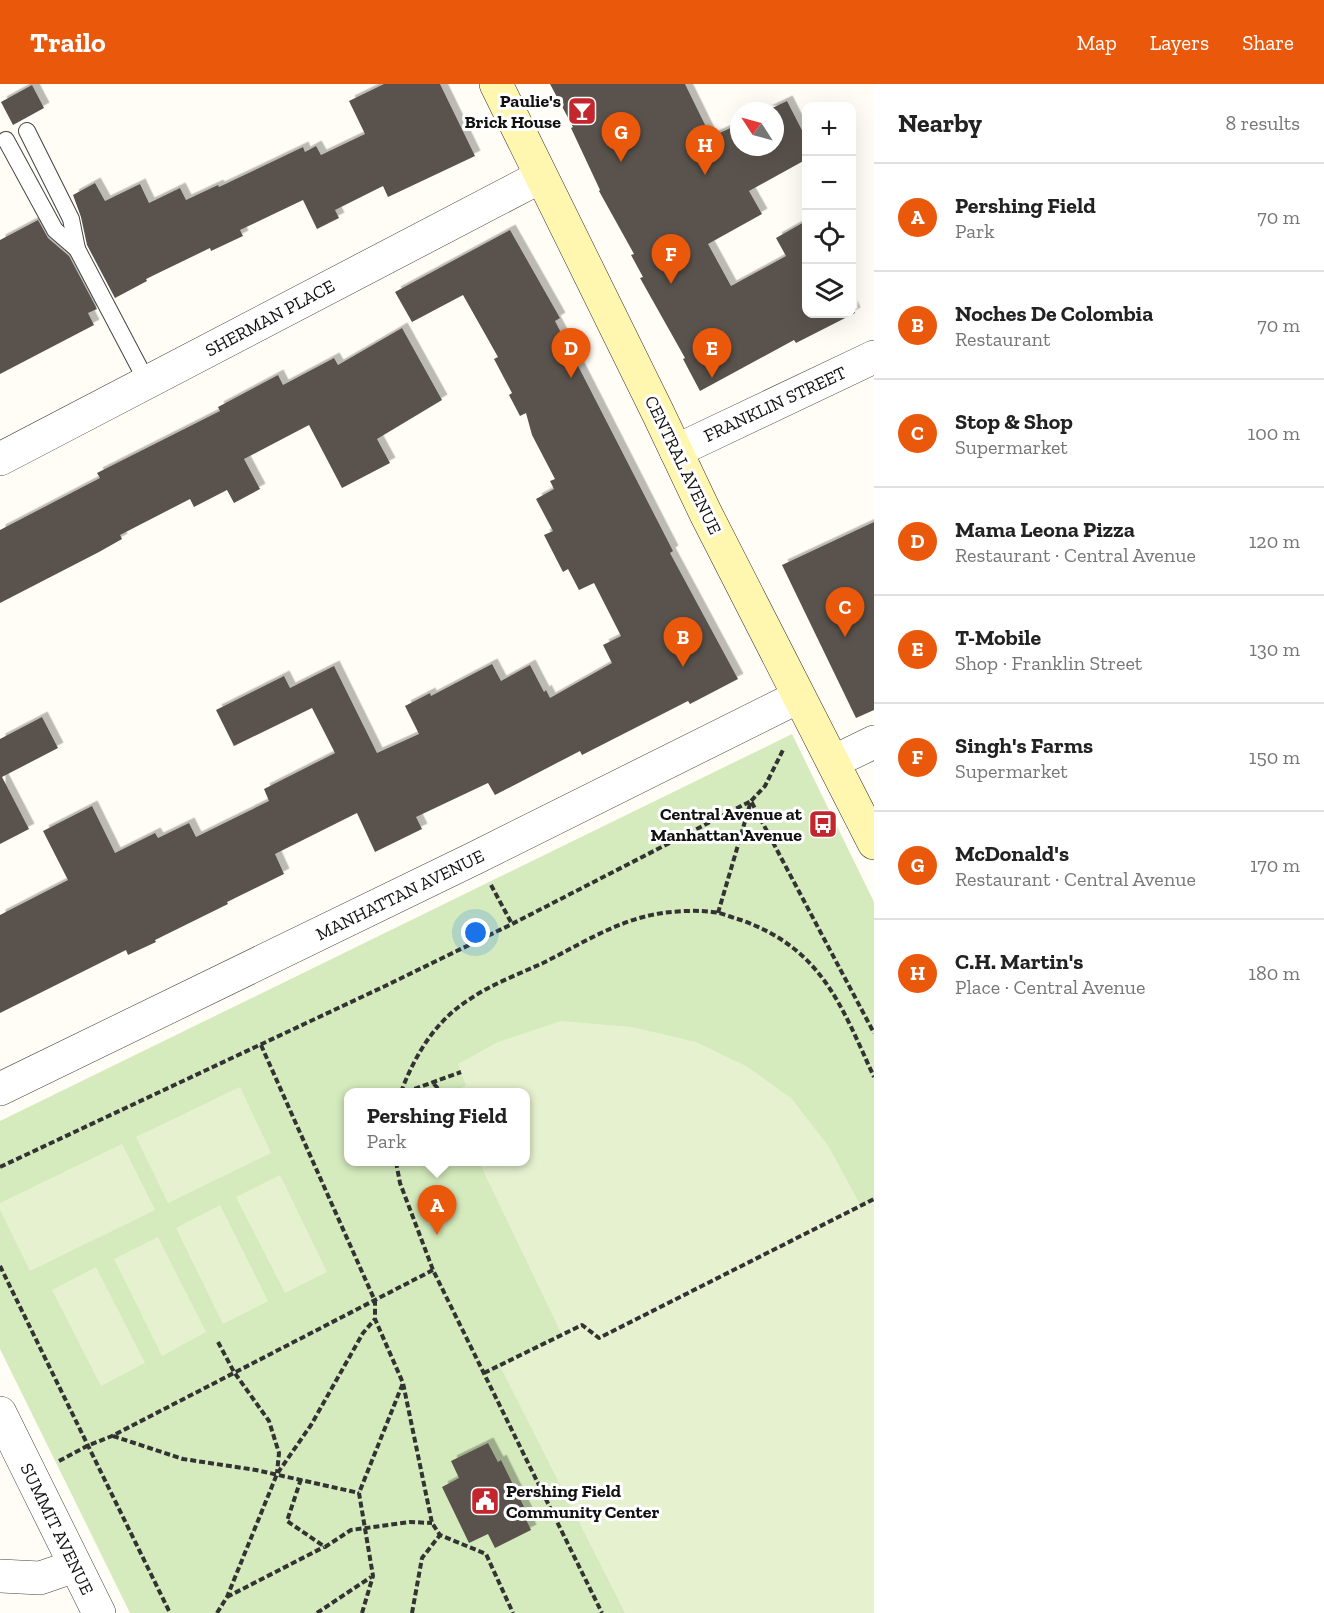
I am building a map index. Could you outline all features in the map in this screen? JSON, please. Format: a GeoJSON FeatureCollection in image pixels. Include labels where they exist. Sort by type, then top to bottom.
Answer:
{"type":"FeatureCollection","features":[{"type":"Feature","properties":{"kind":"main road","name":"CENTRAL AVENUE"},"geometry":{"type":"LineString","coordinates":[[496,84],[706,514],[874,843]]}},
{"type":"Feature","properties":{"kind":"street","name":"SHERMAN PLACE"},"geometry":{"type":"LineString","coordinates":[[0,459],[540,177]]}},
{"type":"Feature","properties":{"kind":"street","name":"FRANKLIN STREET"},"geometry":{"type":"LineString","coordinates":[[676,451],[874,357]]}},
{"type":"Feature","properties":{"kind":"street","name":"MANHATTAN AVENUE"},"geometry":{"type":"LineString","coordinates":[[0,1089],[798,698]]}},
{"type":"Feature","properties":{"kind":"street"},"geometry":{"type":"LineString","coordinates":[[833,762],[874,742]]}},
{"type":"Feature","properties":{"kind":"street","name":"SUMMIT AVENUE"},"geometry":{"type":"LineString","coordinates":[[0,1413],[99,1613]]}},
{"type":"Feature","properties":{"kind":"street"},"geometry":{"type":"LineString","coordinates":[[0,1576],[40,1578],[75,1566]]}},
{"type":"Feature","properties":{"kind":"lane"},"geometry":{"type":"LineString","coordinates":[[27,131],[71,219],[77,249],[147,382]]}},
{"type":"Feature","properties":{"kind":"lane"},"geometry":{"type":"LineString","coordinates":[[6,140],[55,230],[77,249]]}},
{"type":"Feature","properties":{"kind":"path"},"geometry":{"type":"LineString","coordinates":[[0,1167],[512,924],[751,801],[765,786],[783,750]]}},
{"type":"Feature","properties":{"kind":"path"},"geometry":{"type":"LineString","coordinates":[[718,913],[751,801]]}},
{"type":"Feature","properties":{"kind":"path"},"geometry":{"type":"LineString","coordinates":[[751,801],[874,1033]]}},
{"type":"Feature","properties":{"kind":"path"},"geometry":{"type":"LineString","coordinates":[[490,884],[512,924]]}},
{"type":"Feature","properties":{"kind":"path"},"geometry":{"type":"LineString","coordinates":[[402,1088],[410,1068],[424,1043],[469,999],[617,926],[648,915],[684,911],[718,913],[758,926],[788,942],[819,973],[840,1005],[874,1077]]}},
{"type":"Feature","properties":{"kind":"path"},"geometry":{"type":"LineString","coordinates":[[261,1045],[375,1301],[375,1319],[403,1383],[432,1523],[440,1535],[486,1554],[513,1613]]}},
{"type":"Feature","properties":{"kind":"path"},"geometry":{"type":"LineString","coordinates":[[420,1088],[461,1072]]}},
{"type":"Feature","properties":{"kind":"path"},"geometry":{"type":"LineString","coordinates":[[434,1084],[438,1088]]}},
{"type":"Feature","properties":{"kind":"path"},"geometry":{"type":"LineString","coordinates":[[397,1166],[400,1184],[433,1269],[602,1613]]}},
{"type":"Feature","properties":{"kind":"path"},"geometry":{"type":"LineString","coordinates":[[484,1373],[582,1325],[599,1338],[874,1199]]}},
{"type":"Feature","properties":{"kind":"path"},"geometry":{"type":"LineString","coordinates":[[0,1266],[170,1613]]}},
{"type":"Feature","properties":{"kind":"path"},"geometry":{"type":"LineString","coordinates":[[59,1461],[375,1301],[433,1269]]}},
{"type":"Feature","properties":{"kind":"path"},"geometry":{"type":"LineString","coordinates":[[217,1613],[226,1598],[277,1474],[311,1425],[363,1333],[375,1319]]}},
{"type":"Feature","properties":{"kind":"path"},"geometry":{"type":"LineString","coordinates":[[218,1342],[234,1372],[268,1421],[279,1453],[277,1474]]}},
{"type":"Feature","properties":{"kind":"path"},"geometry":{"type":"LineString","coordinates":[[362,1613],[373,1576],[359,1493],[403,1383]]}},
{"type":"Feature","properties":{"kind":"path"},"geometry":{"type":"LineString","coordinates":[[112,1436],[183,1459],[277,1474],[359,1493]]}},
{"type":"Feature","properties":{"kind":"path"},"geometry":{"type":"LineString","coordinates":[[301,1479],[287,1521],[325,1547]]}},
{"type":"Feature","properties":{"kind":"path"},"geometry":{"type":"LineString","coordinates":[[226,1598],[325,1547],[351,1530],[410,1522],[432,1523]]}},
{"type":"Feature","properties":{"kind":"path"},"geometry":{"type":"LineString","coordinates":[[412,1613],[422,1558],[440,1535]]}},
{"type":"Feature","properties":{"kind":"path"},"geometry":{"type":"LineString","coordinates":[[317,1613],[373,1576]]}},
{"type":"Feature","properties":{"kind":"green space"},"geometry":{"type":"Polygon","coordinates":[[[792,734],[874,902],[874,1613],[130,1613],[0,1349],[0,1121],[792,734]]]}},
{"type":"Feature","properties":{"kind":"green space"},"geometry":{"type":"Polygon","coordinates":[[[561,1021],[632,1027],[696,1042],[748,1067],[792,1099],[829,1147],[861,1206],[874,1199],[874,1613],[625,1613],[500,1366],[562,1335],[481,1166],[530,1166],[530,1088],[461,1088],[466,1085],[458,1064],[498,1042],[561,1021]]]}},
{"type":"Feature","properties":{"kind":"green space"},"geometry":{"type":"Polygon","coordinates":[[[240,1087],[271,1153],[168,1203],[136,1137],[240,1087]]]}},
{"type":"Feature","properties":{"kind":"green space"},"geometry":{"type":"Polygon","coordinates":[[[122,1144],[155,1210],[30,1271],[0,1210],[0,1203],[122,1144]]]}},
{"type":"Feature","properties":{"kind":"green space"},"geometry":{"type":"Polygon","coordinates":[[[280,1175],[327,1272],[285,1293],[236,1197],[280,1175]]]}},
{"type":"Feature","properties":{"kind":"green space"},"geometry":{"type":"Polygon","coordinates":[[[220,1205],[268,1301],[223,1324],[176,1228],[220,1205]]]}},
{"type":"Feature","properties":{"kind":"green space"},"geometry":{"type":"Polygon","coordinates":[[[158,1237],[206,1332],[162,1356],[114,1259],[158,1237]]]}},
{"type":"Feature","properties":{"kind":"green space"},"geometry":{"type":"Polygon","coordinates":[[[96,1267],[145,1363],[101,1386],[52,1290],[96,1267]]]}},
{"type":"Feature","properties":{"kind":"building"},"geometry":{"type":"Polygon","coordinates":[[[384,84],[440,84],[475,156],[388,197],[383,186],[335,210],[339,218],[317,229],[303,200],[240,230],[243,236],[211,251],[210,248],[146,279],[147,281],[115,298],[87,245],[73,195],[95,183],[105,201],[140,184],[149,203],[180,188],[186,200],[303,147],[305,152],[316,146],[321,155],[365,134],[349,101],[384,84]]]}},
{"type":"Feature","properties":{"kind":"building"},"geometry":{"type":"Polygon","coordinates":[[[550,84],[685,84],[711,137],[730,128],[730,156],[784,156],[784,102],[787,101],[802,130],[802,162],[749,191],[762,214],[708,244],[731,286],[786,256],[776,238],[802,223],[802,318],[845,318],[796,343],[794,340],[700,391],[683,359],[685,358],[640,278],[643,277],[631,255],[634,254],[599,191],[571,128],[573,127],[550,84]]]}},
{"type":"Feature","properties":{"kind":"building"},"geometry":{"type":"Polygon","coordinates":[[[32,85],[44,108],[13,125],[1,102],[32,85]]]}},
{"type":"Feature","properties":{"kind":"building"},"geometry":{"type":"Polygon","coordinates":[[[38,220],[48,238],[69,256],[97,309],[88,313],[94,325],[0,374],[0,240],[38,220]]]}},
{"type":"Feature","properties":{"kind":"building"},"geometry":{"type":"Polygon","coordinates":[[[510,230],[560,318],[555,321],[673,551],[670,553],[738,679],[690,704],[688,701],[582,755],[580,751],[495,795],[488,783],[416,817],[422,829],[375,852],[357,813],[275,854],[284,874],[155,940],[156,942],[128,955],[126,950],[0,1013],[0,915],[68,880],[43,831],[92,806],[115,853],[155,833],[158,838],[189,823],[196,837],[269,801],[264,789],[335,753],[312,708],[234,746],[216,710],[284,676],[290,688],[334,666],[377,753],[419,734],[405,706],[430,693],[431,696],[492,664],[501,681],[530,665],[544,692],[546,690],[550,698],[612,663],[603,645],[621,636],[594,583],[579,590],[568,569],[563,572],[544,535],[553,531],[536,499],[554,489],[550,481],[555,479],[532,435],[526,413],[520,416],[509,395],[512,393],[494,359],[498,357],[463,295],[412,322],[395,292],[510,230]]]}},
{"type":"Feature","properties":{"kind":"building"},"geometry":{"type":"Polygon","coordinates":[[[402,328],[442,400],[377,439],[390,463],[342,488],[309,425],[244,459],[260,489],[234,503],[227,490],[194,507],[190,499],[120,535],[122,539],[99,552],[0,603],[0,530],[100,478],[97,473],[220,411],[218,407],[278,375],[283,385],[334,358],[338,365],[402,328]]]}},
{"type":"Feature","properties":{"kind":"building"},"geometry":{"type":"Polygon","coordinates":[[[874,522],[874,710],[856,718],[782,565],[874,522]]]}},
{"type":"Feature","properties":{"kind":"building"},"geometry":{"type":"Polygon","coordinates":[[[42,717],[58,748],[2,777],[29,829],[0,844],[0,739],[42,717]]]}},
{"type":"Feature","properties":{"kind":"building","name":"Pershing Field Community Center"},"geometry":{"type":"Polygon","coordinates":[[[488,1443],[498,1462],[501,1460],[528,1515],[525,1517],[531,1530],[495,1548],[488,1534],[469,1543],[442,1487],[459,1478],[451,1461],[488,1443]]]}},
{"type":"Feature","properties":{"kind":"place","name":"Paulie's Brick House"},"geometry":{"type":"Point","coordinates":[582,111]}},
{"type":"Feature","properties":{"kind":"place","name":"McDonald's"},"geometry":{"type":"Point","coordinates":[621,162]}},
{"type":"Feature","properties":{"kind":"place","name":"C.H. Martin's"},"geometry":{"type":"Point","coordinates":[705,175]}},
{"type":"Feature","properties":{"kind":"place","name":"Singh's Farms"},"geometry":{"type":"Point","coordinates":[671,284]}},
{"type":"Feature","properties":{"kind":"place","name":"Mama Leona Pizza"},"geometry":{"type":"Point","coordinates":[571,378]}},
{"type":"Feature","properties":{"kind":"place","name":"T-Mobile"},"geometry":{"type":"Point","coordinates":[712,378]}},
{"type":"Feature","properties":{"kind":"place","name":"Stop & Shop"},"geometry":{"type":"Point","coordinates":[845,637]}},
{"type":"Feature","properties":{"kind":"place","name":"Noches De Colombia"},"geometry":{"type":"Point","coordinates":[683,667]}},
{"type":"Feature","properties":{"kind":"place","name":"Central Avenue at Manhattan Avenue"},"geometry":{"type":"Point","coordinates":[823,824]}},
{"type":"Feature","properties":{"kind":"place","name":"Pershing Field"},"geometry":{"type":"Point","coordinates":[437,1235]}},
{"type":"Feature","properties":{"kind":"place","name":"Pershing Field Community Center"},"geometry":{"type":"Point","coordinates":[485,1501]}}]}
